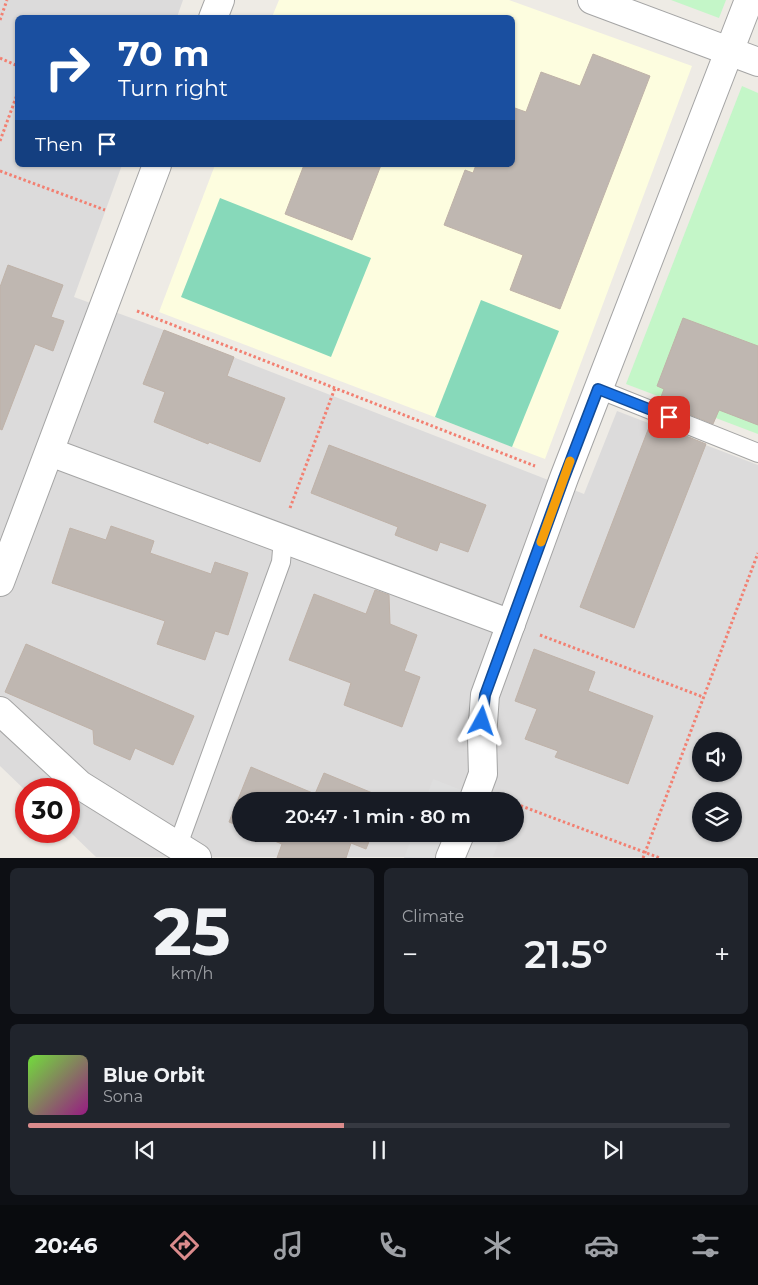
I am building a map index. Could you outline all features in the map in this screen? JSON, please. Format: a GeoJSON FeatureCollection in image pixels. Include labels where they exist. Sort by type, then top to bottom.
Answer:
{"type":"FeatureCollection","features":[{"type":"Feature","properties":{"kind":"street"},"geometry":{"type":"LineString","coordinates":[[214,15],[220,0]]}},
{"type":"Feature","properties":{"kind":"street"},"geometry":{"type":"LineString","coordinates":[[592,0],[758,62]]}},
{"type":"Feature","properties":{"kind":"street"},"geometry":{"type":"LineString","coordinates":[[476,792],[483,774],[482,736],[485,695],[564,478],[749,0]]}},
{"type":"Feature","properties":{"kind":"street"},"geometry":{"type":"LineString","coordinates":[[0,582],[156,167]]}},
{"type":"Feature","properties":{"kind":"street"},"geometry":{"type":"LineString","coordinates":[[50,452],[511,624]]}},
{"type":"Feature","properties":{"kind":"street"},"geometry":{"type":"LineString","coordinates":[[0,711],[80,786],[187,851]]}},
{"type":"Feature","properties":{"kind":"street"},"geometry":{"type":"LineString","coordinates":[[450,858],[457,842]]}},
{"type":"Feature","properties":{"kind":"lane"},"geometry":{"type":"LineString","coordinates":[[598,389],[758,452]]}},
{"type":"Feature","properties":{"kind":"lane"},"geometry":{"type":"LineString","coordinates":[[187,851],[281,562],[283,538]]}},
{"type":"Feature","properties":{"kind":"path"},"geometry":{"type":"LineString","coordinates":[[0,20],[7,0]]}},
{"type":"Feature","properties":{"kind":"path"},"geometry":{"type":"LineString","coordinates":[[0,58],[15,65]]}},
{"type":"Feature","properties":{"kind":"path"},"geometry":{"type":"LineString","coordinates":[[0,141],[15,100]]}},
{"type":"Feature","properties":{"kind":"path"},"geometry":{"type":"LineString","coordinates":[[0,171],[136,222]]}},
{"type":"Feature","properties":{"kind":"path"},"geometry":{"type":"LineString","coordinates":[[106,299],[564,478]]}},
{"type":"Feature","properties":{"kind":"path"},"geometry":{"type":"LineString","coordinates":[[283,538],[287,518],[335,388]]}},
{"type":"Feature","properties":{"kind":"path"},"geometry":{"type":"LineString","coordinates":[[643,858],[758,552]]}},
{"type":"Feature","properties":{"kind":"path"},"geometry":{"type":"LineString","coordinates":[[511,624],[703,697]]}},
{"type":"Feature","properties":{"kind":"path"},"geometry":{"type":"LineString","coordinates":[[524,807],[660,858]]}},
{"type":"Feature","properties":{"kind":"shaded area"},"geometry":{"type":"Polygon","coordinates":[[[0,0],[183,0],[178,15],[15,15],[15,167],[121,167],[74,297],[164,330],[584,494],[617,411],[758,465],[758,857],[96,857],[80,842],[80,778],[15,778],[15,780],[0,766],[0,0]]]}},
{"type":"Feature","properties":{"kind":"shaded area"},"geometry":{"type":"Polygon","coordinates":[[[279,0],[509,0],[692,66],[545,459],[159,312],[214,167],[515,167],[515,15],[273,15],[279,0]]]}},
{"type":"Feature","properties":{"kind":"shaded area"},"geometry":{"type":"Polygon","coordinates":[[[433,779],[467,792],[428,792],[433,779]]]}},
{"type":"Feature","properties":{"kind":"shaded area"},"geometry":{"type":"Polygon","coordinates":[[[410,842],[499,842],[493,857],[404,858],[410,842]]]}},
{"type":"Feature","properties":{"kind":"green space"},"geometry":{"type":"Polygon","coordinates":[[[671,0],[726,0],[719,18],[671,0]]]}},
{"type":"Feature","properties":{"kind":"green space"},"geometry":{"type":"Polygon","coordinates":[[[742,86],[758,93],[758,434],[626,384],[742,86]]]}},
{"type":"Feature","properties":{"kind":"green space"},"geometry":{"type":"Polygon","coordinates":[[[220,198],[371,258],[331,357],[181,297],[220,198]]]}},
{"type":"Feature","properties":{"kind":"green space"},"geometry":{"type":"Polygon","coordinates":[[[481,300],[559,331],[512,447],[435,417],[481,300]]]}},
{"type":"Feature","properties":{"kind":"building"},"geometry":{"type":"Polygon","coordinates":[[[593,54],[650,76],[560,309],[510,290],[523,255],[444,225],[465,170],[473,173],[475,167],[515,167],[515,108],[526,112],[541,72],[580,86],[593,54]]]}},
{"type":"Feature","properties":{"kind":"building"},"geometry":{"type":"Polygon","coordinates":[[[303,167],[380,167],[352,240],[285,214],[303,167]]]}},
{"type":"Feature","properties":{"kind":"building"},"geometry":{"type":"Polygon","coordinates":[[[8,265],[63,285],[51,317],[64,321],[53,351],[35,344],[2,430],[0,429],[0,287],[8,265]]]}},
{"type":"Feature","properties":{"kind":"building"},"geometry":{"type":"Polygon","coordinates":[[[683,318],[758,346],[758,425],[719,410],[713,424],[659,402],[664,389],[657,386],[683,318]]]}},
{"type":"Feature","properties":{"kind":"building"},"geometry":{"type":"Polygon","coordinates":[[[164,330],[234,357],[227,376],[285,398],[260,462],[209,442],[208,444],[154,422],[165,392],[143,384],[164,330]]]}},
{"type":"Feature","properties":{"kind":"building"},"geometry":{"type":"Polygon","coordinates":[[[651,422],[706,444],[634,628],[580,607],[651,422]]]}},
{"type":"Feature","properties":{"kind":"building"},"geometry":{"type":"Polygon","coordinates":[[[329,445],[486,505],[468,552],[440,542],[437,551],[395,535],[398,527],[311,493],[329,445]]]}},
{"type":"Feature","properties":{"kind":"building"},"geometry":{"type":"Polygon","coordinates":[[[111,526],[154,541],[150,553],[211,574],[215,562],[248,573],[228,635],[215,631],[205,660],[157,644],[165,621],[52,583],[70,528],[106,540],[111,526]]]}},
{"type":"Feature","properties":{"kind":"building"},"geometry":{"type":"Polygon","coordinates":[[[375,590],[389,595],[390,624],[417,635],[404,671],[420,677],[402,727],[344,705],[351,683],[289,660],[314,594],[366,614],[375,590]]]}},
{"type":"Feature","properties":{"kind":"building"},"geometry":{"type":"Polygon","coordinates":[[[26,644],[194,716],[173,765],[135,748],[130,760],[94,744],[93,730],[5,692],[26,644]]]}},
{"type":"Feature","properties":{"kind":"building"},"geometry":{"type":"Polygon","coordinates":[[[534,649],[595,672],[588,691],[653,716],[628,784],[555,757],[558,751],[525,739],[537,709],[515,701],[534,649]]]}},
{"type":"Feature","properties":{"kind":"building"},"geometry":{"type":"Polygon","coordinates":[[[251,767],[310,792],[241,792],[251,767]]]}},
{"type":"Feature","properties":{"kind":"building"},"geometry":{"type":"Polygon","coordinates":[[[324,773],[370,792],[316,792],[324,773]]]}},
{"type":"Feature","properties":{"kind":"building"},"geometry":{"type":"Polygon","coordinates":[[[277,842],[369,842],[366,849],[351,843],[346,858],[277,858],[282,844],[277,842]]]}},
{"type":"Feature","properties":{"kind":"slow traffic"},"geometry":{"type":"LineString","coordinates":[[541,542],[570,461]]}},
{"type":"Feature","properties":{"kind":"route"},"geometry":{"type":"LineString","coordinates":[[482,721],[485,695],[598,389],[669,417]]}}]}
